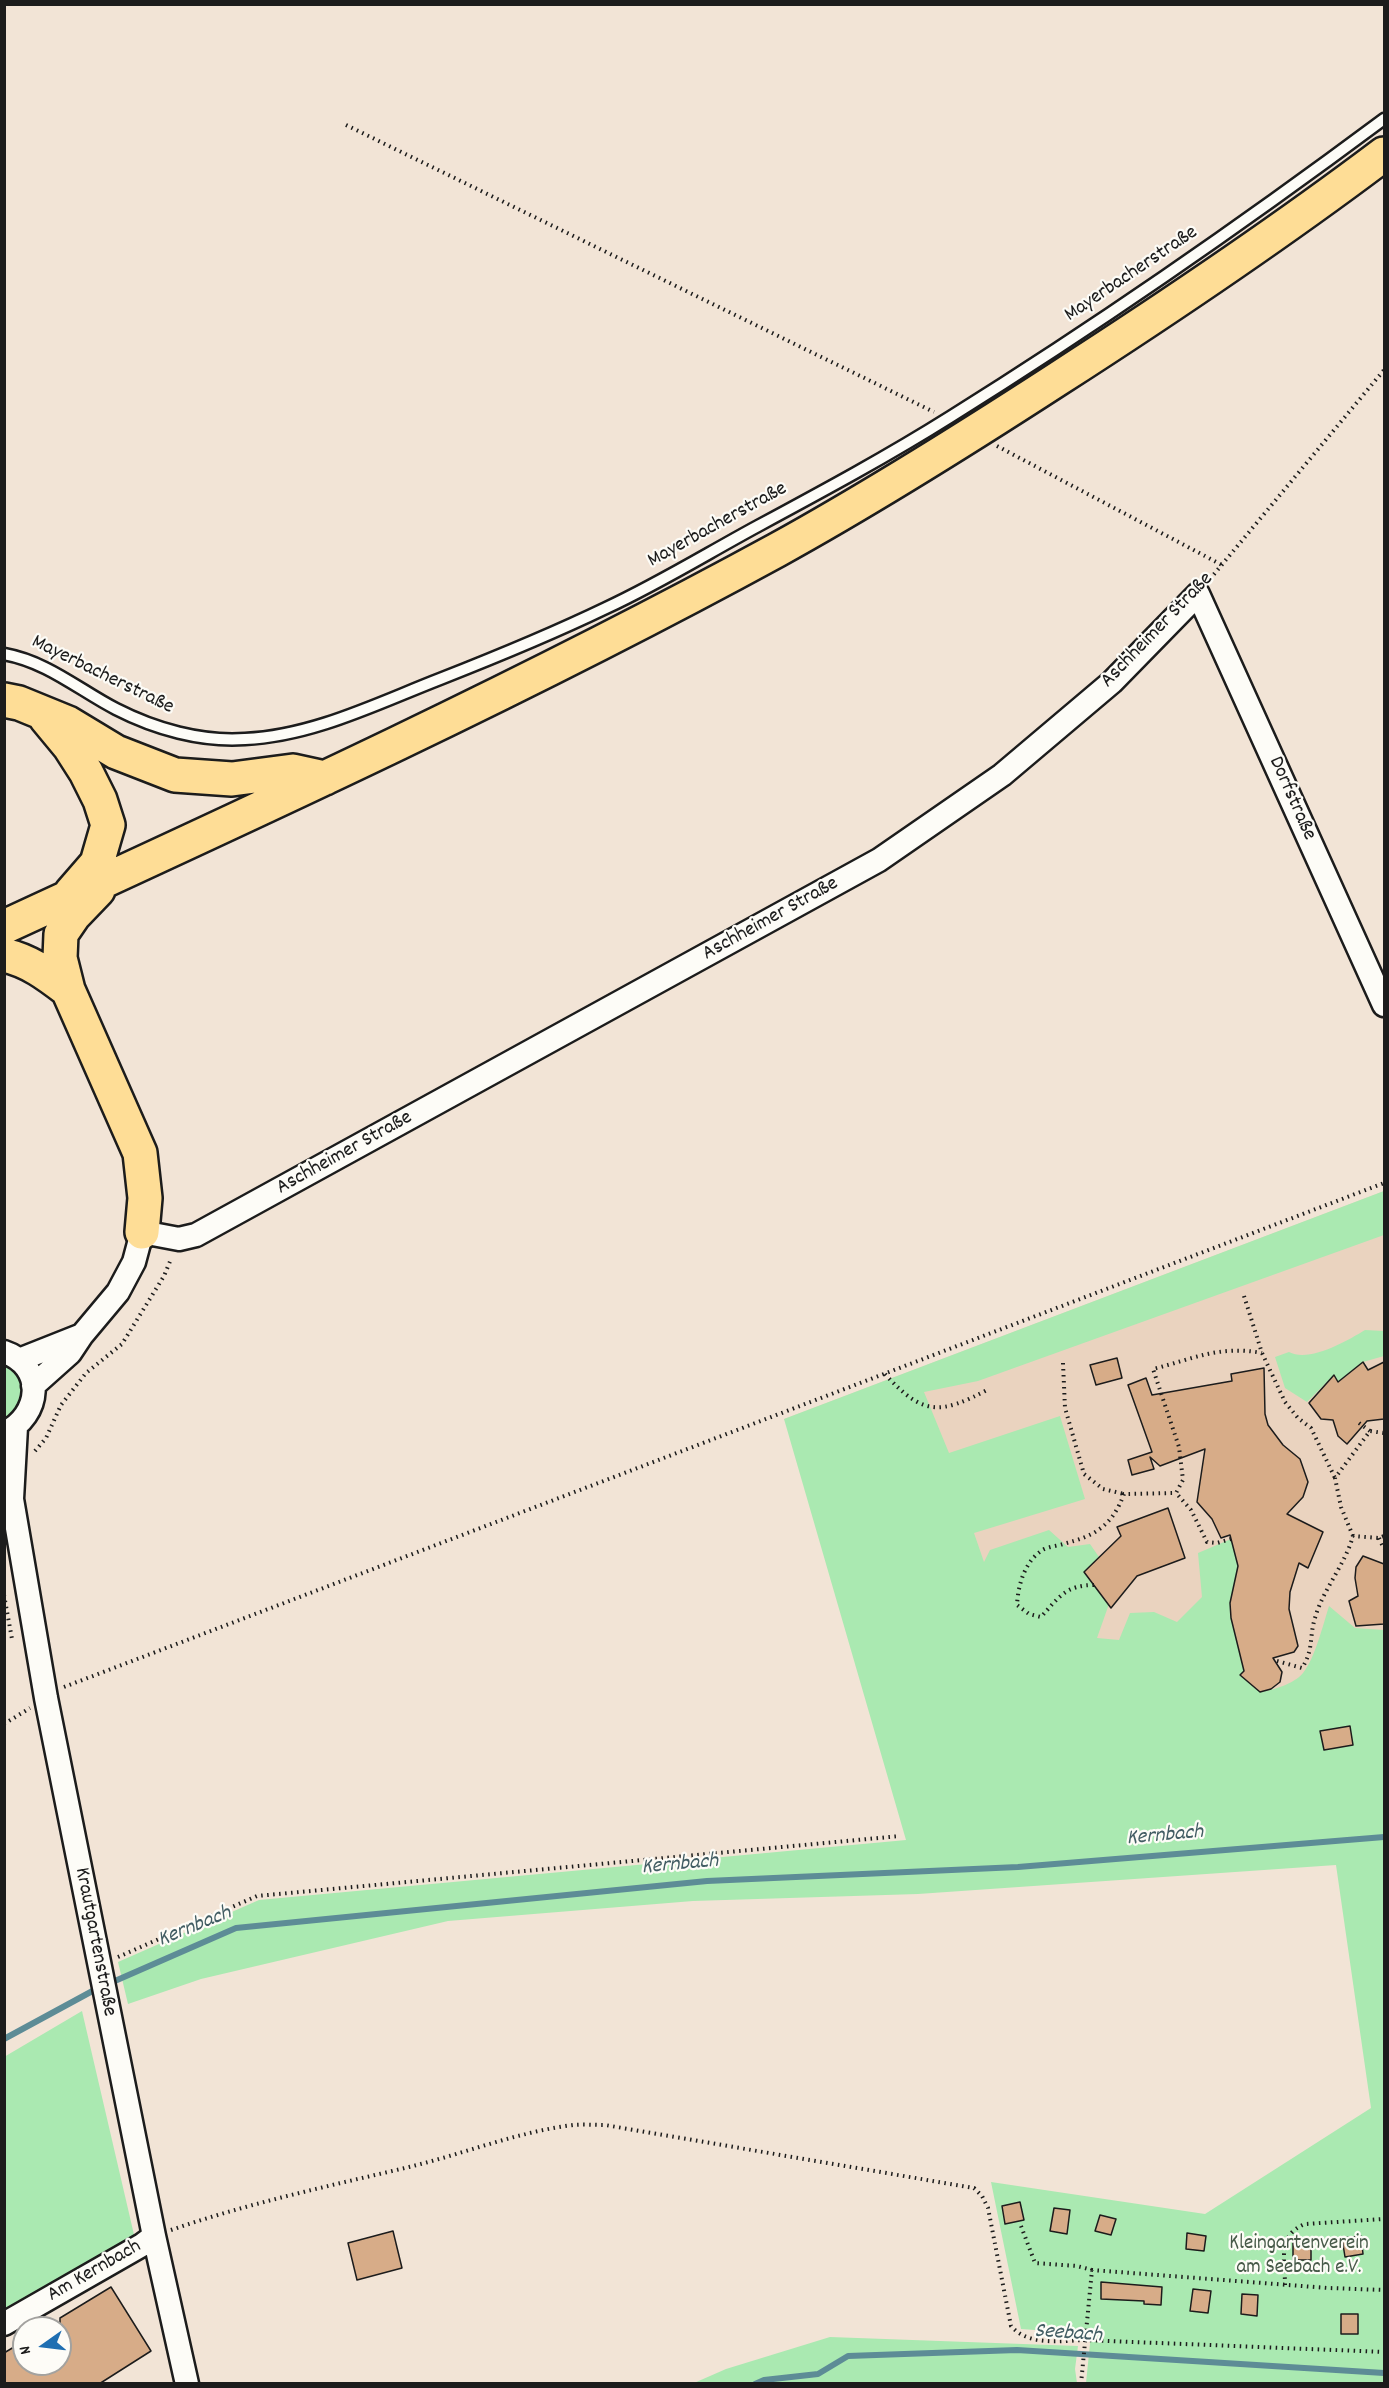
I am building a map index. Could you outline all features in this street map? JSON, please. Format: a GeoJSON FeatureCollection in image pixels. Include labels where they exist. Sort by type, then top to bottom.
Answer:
{"type":"FeatureCollection","features":[{"type":"Feature","properties":{"kind":"main road"},"geometry":{"type":"LineString","coordinates":[[4,927],[325,778],[639,623],[839,515],[963,440],[1129,333],[1290,224],[1384,154]]}},
{"type":"Feature","properties":{"kind":"main road"},"geometry":{"type":"LineString","coordinates":[[4,700],[19,703],[68,723],[116,752],[175,775],[231,779],[293,771],[325,778]]}},
{"type":"Feature","properties":{"kind":"main road"},"geometry":{"type":"LineString","coordinates":[[41,712],[70,747],[86,772],[100,800],[108,825],[97,863],[65,899]]}},
{"type":"Feature","properties":{"kind":"main road"},"geometry":{"type":"LineString","coordinates":[[107,880],[74,915],[61,934],[60,958],[68,990],[140,1153],[145,1188],[142,1232]]}},
{"type":"Feature","properties":{"kind":"main road"},"geometry":{"type":"LineString","coordinates":[[4,955],[31,963],[68,990]]}},
{"type":"Feature","properties":{"kind":"street","name":"Dorfstraße"},"geometry":{"type":"LineString","coordinates":[[1198,594],[1384,1005]]}},
{"type":"Feature","properties":{"kind":"street","name":"Aschheimer Straße"},"geometry":{"type":"LineString","coordinates":[[179,1239],[196,1235],[879,860],[1002,775],[1112,682],[1198,594]]}},
{"type":"Feature","properties":{"kind":"street"},"geometry":{"type":"LineString","coordinates":[[33,1386],[70,1353],[118,1292],[134,1262],[142,1232],[179,1239]]}},
{"type":"Feature","properties":{"kind":"street"},"geometry":{"type":"LineString","coordinates":[[10,1430],[25,1419],[30,1409],[33,1386],[31,1376],[12,1356],[82,1335]]}},
{"type":"Feature","properties":{"kind":"street","name":"Krautgartenstraße"},"geometry":{"type":"LineString","coordinates":[[10,1430],[14,1462],[8,1492],[46,1698],[99,1970],[187,2384]]}},
{"type":"Feature","properties":{"kind":"street","name":"Am Kernbach"},"geometry":{"type":"LineString","coordinates":[[4,2325],[154,2236]]}},
{"type":"Feature","properties":{"kind":"lane","name":"Mayerbacherstraße"},"geometry":{"type":"LineString","coordinates":[[4,654],[40,664],[71,680],[115,708],[165,730],[243,740],[296,731],[342,717],[483,662],[609,607],[843,480],[948,419],[1122,307],[1271,203],[1384,119]]}},
{"type":"Feature","properties":{"kind":"path"},"geometry":{"type":"LineString","coordinates":[[346,125],[948,419]]}},
{"type":"Feature","properties":{"kind":"path","name":"Aschheimer Straße"},"geometry":{"type":"LineString","coordinates":[[1198,594],[1384,370]]}},
{"type":"Feature","properties":{"kind":"path"},"geometry":{"type":"LineString","coordinates":[[989,442],[1222,565]]}},
{"type":"Feature","properties":{"kind":"path"},"geometry":{"type":"LineString","coordinates":[[46,1698],[64,1686],[1384,1183]]}},
{"type":"Feature","properties":{"kind":"path"},"geometry":{"type":"LineString","coordinates":[[14,1462],[31,1456],[46,1438],[61,1405],[86,1373],[122,1344],[164,1276],[179,1239]]}},
{"type":"Feature","properties":{"kind":"path"},"geometry":{"type":"LineString","coordinates":[[1244,1296],[1262,1353],[1285,1401],[1298,1418],[1311,1428],[1335,1478],[1341,1507],[1353,1536],[1344,1562],[1316,1615],[1310,1656],[1302,1668],[1277,1661]]}},
{"type":"Feature","properties":{"kind":"path"},"geometry":{"type":"LineString","coordinates":[[1176,1492],[1183,1480],[1179,1447],[1153,1370],[1221,1350],[1242,1349],[1262,1353]]}},
{"type":"Feature","properties":{"kind":"path"},"geometry":{"type":"LineString","coordinates":[[1063,1363],[1065,1408],[1084,1474],[1103,1489],[1124,1494],[1176,1492]]}},
{"type":"Feature","properties":{"kind":"path"},"geometry":{"type":"LineString","coordinates":[[885,1374],[898,1389],[918,1404],[945,1408],[966,1401],[989,1389]]}},
{"type":"Feature","properties":{"kind":"path"},"geometry":{"type":"LineString","coordinates":[[1359,1423],[1370,1431],[1384,1433]]}},
{"type":"Feature","properties":{"kind":"path"},"geometry":{"type":"LineString","coordinates":[[1335,1478],[1370,1431]]}},
{"type":"Feature","properties":{"kind":"path"},"geometry":{"type":"LineString","coordinates":[[1176,1492],[1191,1510],[1207,1542],[1217,1543],[1231,1539]]}},
{"type":"Feature","properties":{"kind":"path"},"geometry":{"type":"LineString","coordinates":[[1094,1585],[1076,1585],[1063,1593],[1041,1617],[1029,1614],[1017,1605],[1018,1585],[1041,1550],[1085,1539],[1100,1530],[1118,1510],[1124,1494]]}},
{"type":"Feature","properties":{"kind":"path"},"geometry":{"type":"LineString","coordinates":[[1353,1536],[1379,1538],[1384,1536]]}},
{"type":"Feature","properties":{"kind":"path"},"geometry":{"type":"LineString","coordinates":[[1379,1538],[1384,1549]]}},
{"type":"Feature","properties":{"kind":"path"},"geometry":{"type":"LineString","coordinates":[[4,1724],[26,1711]]}},
{"type":"Feature","properties":{"kind":"path"},"geometry":{"type":"LineString","coordinates":[[99,1970],[257,1896],[900,1836]]}},
{"type":"Feature","properties":{"kind":"path"},"geometry":{"type":"LineString","coordinates":[[154,2236],[229,2211],[331,2183],[410,2167],[539,2132],[574,2125],[604,2125],[974,2188],[982,2196],[988,2208],[1011,2326],[1019,2336],[1084,2343],[1384,2352]]}},
{"type":"Feature","properties":{"kind":"path"},"geometry":{"type":"LineString","coordinates":[[1285,2285],[1284,2246],[1288,2235],[1294,2229],[1305,2224],[1384,2219]]}},
{"type":"Feature","properties":{"kind":"path"},"geometry":{"type":"LineString","coordinates":[[1021,2226],[1035,2263],[1077,2266],[1092,2270],[1285,2285],[1384,2290]]}},
{"type":"Feature","properties":{"kind":"path"},"geometry":{"type":"LineString","coordinates":[[1081,2384],[1080,2370],[1092,2270]]}},
{"type":"Feature","properties":{"kind":"path"},"geometry":{"type":"LineString","coordinates":[[1003,2384],[1064,2384]]}},
{"type":"Feature","properties":{"kind":"shaded area"},"geometry":{"type":"Polygon","coordinates":[[[1384,1191],[1384,1813],[1026,1831],[784,1419],[1384,1191]]]}},
{"type":"Feature","properties":{"kind":"green space","name":"Kleingartenverein am Seebach e.V."},"geometry":{"type":"Polygon","coordinates":[[[1384,1191],[1384,1235],[978,1381],[924,1392],[949,1453],[1060,1416],[1085,1499],[974,1533],[984,1562],[990,1550],[1049,1530],[1068,1547],[1090,1544],[1099,1557],[1109,1604],[1097,1638],[1119,1640],[1130,1613],[1154,1612],[1177,1622],[1202,1597],[1198,1553],[1231,1539],[1238,1566],[1230,1603],[1240,1657],[1255,1656],[1241,1675],[1260,1692],[1289,1683],[1303,1673],[1315,1650],[1329,1606],[1355,1628],[1384,1630],[1384,2383],[1086,2383],[1091,2334],[1021,2329],[991,2182],[1205,2214],[1371,2108],[1336,1865],[918,1894],[693,1901],[448,1921],[201,1979],[128,2004],[118,1962],[259,1900],[906,1840],[784,1419],[1384,1191]]]}},
{"type":"Feature","properties":{"kind":"green space"},"geometry":{"type":"Polygon","coordinates":[[[1365,1330],[1384,1331],[1384,1356],[1363,1362],[1338,1382],[1333,1376],[1307,1402],[1285,1388],[1275,1357],[1289,1352],[1297,1355],[1317,1353],[1338,1345],[1365,1330]]]}},
{"type":"Feature","properties":{"kind":"green space"},"geometry":{"type":"Polygon","coordinates":[[[5,1364],[18,1377],[23,1395],[19,1407],[5,1421],[5,1364]]]}},
{"type":"Feature","properties":{"kind":"green space"},"geometry":{"type":"Polygon","coordinates":[[[82,2011],[135,2239],[4,2313],[4,2057],[82,2011]]]}},
{"type":"Feature","properties":{"kind":"green space"},"geometry":{"type":"Polygon","coordinates":[[[830,2337],[1078,2346],[1075,2369],[1077,2383],[694,2383],[726,2369],[830,2337]]]}},
{"type":"Feature","properties":{"kind":"building"},"geometry":{"type":"Polygon","coordinates":[[[1117,1358],[1122,1378],[1096,1385],[1090,1365],[1117,1358]]]}},
{"type":"Feature","properties":{"kind":"building"},"geometry":{"type":"Polygon","coordinates":[[[1363,1362],[1368,1370],[1384,1362],[1384,1419],[1367,1421],[1347,1444],[1338,1436],[1333,1420],[1321,1419],[1309,1403],[1334,1375],[1338,1382],[1363,1362]]]}},
{"type":"Feature","properties":{"kind":"building"},"geometry":{"type":"Polygon","coordinates":[[[1264,1368],[1265,1414],[1268,1425],[1283,1445],[1300,1459],[1308,1482],[1303,1497],[1287,1514],[1323,1532],[1308,1568],[1299,1563],[1290,1592],[1289,1609],[1298,1646],[1294,1652],[1273,1658],[1282,1672],[1280,1682],[1271,1689],[1260,1692],[1240,1675],[1244,1671],[1231,1618],[1230,1603],[1238,1566],[1230,1535],[1221,1538],[1212,1519],[1197,1502],[1205,1449],[1160,1466],[1150,1457],[1154,1469],[1132,1475],[1128,1460],[1152,1452],[1128,1385],[1146,1378],[1152,1395],[1232,1381],[1231,1374],[1264,1368]]]}},
{"type":"Feature","properties":{"kind":"building"},"geometry":{"type":"Polygon","coordinates":[[[1168,1508],[1185,1558],[1137,1576],[1111,1608],[1084,1572],[1121,1536],[1117,1527],[1168,1508]]]}},
{"type":"Feature","properties":{"kind":"building"},"geometry":{"type":"Polygon","coordinates":[[[1363,1556],[1384,1564],[1384,1624],[1356,1626],[1349,1601],[1358,1596],[1356,1567],[1363,1556]]]}},
{"type":"Feature","properties":{"kind":"building"},"geometry":{"type":"Polygon","coordinates":[[[1350,1726],[1353,1745],[1324,1750],[1320,1731],[1350,1726]]]}},
{"type":"Feature","properties":{"kind":"building"},"geometry":{"type":"Polygon","coordinates":[[[1020,2202],[1024,2220],[1005,2224],[1002,2206],[1020,2202]]]}},
{"type":"Feature","properties":{"kind":"building"},"geometry":{"type":"Polygon","coordinates":[[[1054,2208],[1070,2210],[1067,2234],[1050,2231],[1054,2208]]]}},
{"type":"Feature","properties":{"kind":"building"},"geometry":{"type":"Polygon","coordinates":[[[1100,2215],[1116,2219],[1111,2235],[1095,2231],[1100,2215]]]}},
{"type":"Feature","properties":{"kind":"building"},"geometry":{"type":"Polygon","coordinates":[[[393,2231],[402,2268],[357,2280],[348,2243],[393,2231]]]}},
{"type":"Feature","properties":{"kind":"building"},"geometry":{"type":"Polygon","coordinates":[[[1187,2233],[1206,2236],[1204,2251],[1186,2249],[1187,2233]]]}},
{"type":"Feature","properties":{"kind":"building"},"geometry":{"type":"Polygon","coordinates":[[[1361,2236],[1363,2254],[1345,2257],[1342,2238],[1361,2236]]]}},
{"type":"Feature","properties":{"kind":"building"},"geometry":{"type":"Polygon","coordinates":[[[1293,2241],[1311,2241],[1311,2260],[1293,2260],[1293,2241]]]}},
{"type":"Feature","properties":{"kind":"building"},"geometry":{"type":"Polygon","coordinates":[[[1101,2282],[1162,2287],[1161,2305],[1144,2304],[1144,2301],[1101,2299],[1101,2282]]]}},
{"type":"Feature","properties":{"kind":"building"},"geometry":{"type":"Polygon","coordinates":[[[111,2287],[151,2351],[99,2384],[4,2384],[4,2353],[12,2348],[12,2376],[72,2376],[72,2316],[63,2316],[111,2287]]]}},
{"type":"Feature","properties":{"kind":"building"},"geometry":{"type":"Polygon","coordinates":[[[1193,2289],[1211,2291],[1208,2313],[1190,2311],[1193,2289]]]}},
{"type":"Feature","properties":{"kind":"building"},"geometry":{"type":"Polygon","coordinates":[[[1242,2294],[1258,2295],[1257,2316],[1241,2314],[1242,2294]]]}},
{"type":"Feature","properties":{"kind":"building"},"geometry":{"type":"Polygon","coordinates":[[[1341,2314],[1358,2314],[1358,2334],[1341,2334],[1341,2314]]]}},
{"type":"Feature","properties":{"kind":"waterway","name":"Kernbach"},"geometry":{"type":"LineString","coordinates":[[108,1984],[236,1928],[707,1881],[1018,1867],[1384,1837]]}},
{"type":"Feature","properties":{"kind":"waterway","name":"Kernbach"},"geometry":{"type":"LineString","coordinates":[[4,2039],[98,1988]]}},
{"type":"Feature","properties":{"kind":"waterway","name":"Seebach"},"geometry":{"type":"LineString","coordinates":[[755,2384],[764,2380],[818,2374],[848,2356],[1017,2350],[1384,2373]]}}]}
